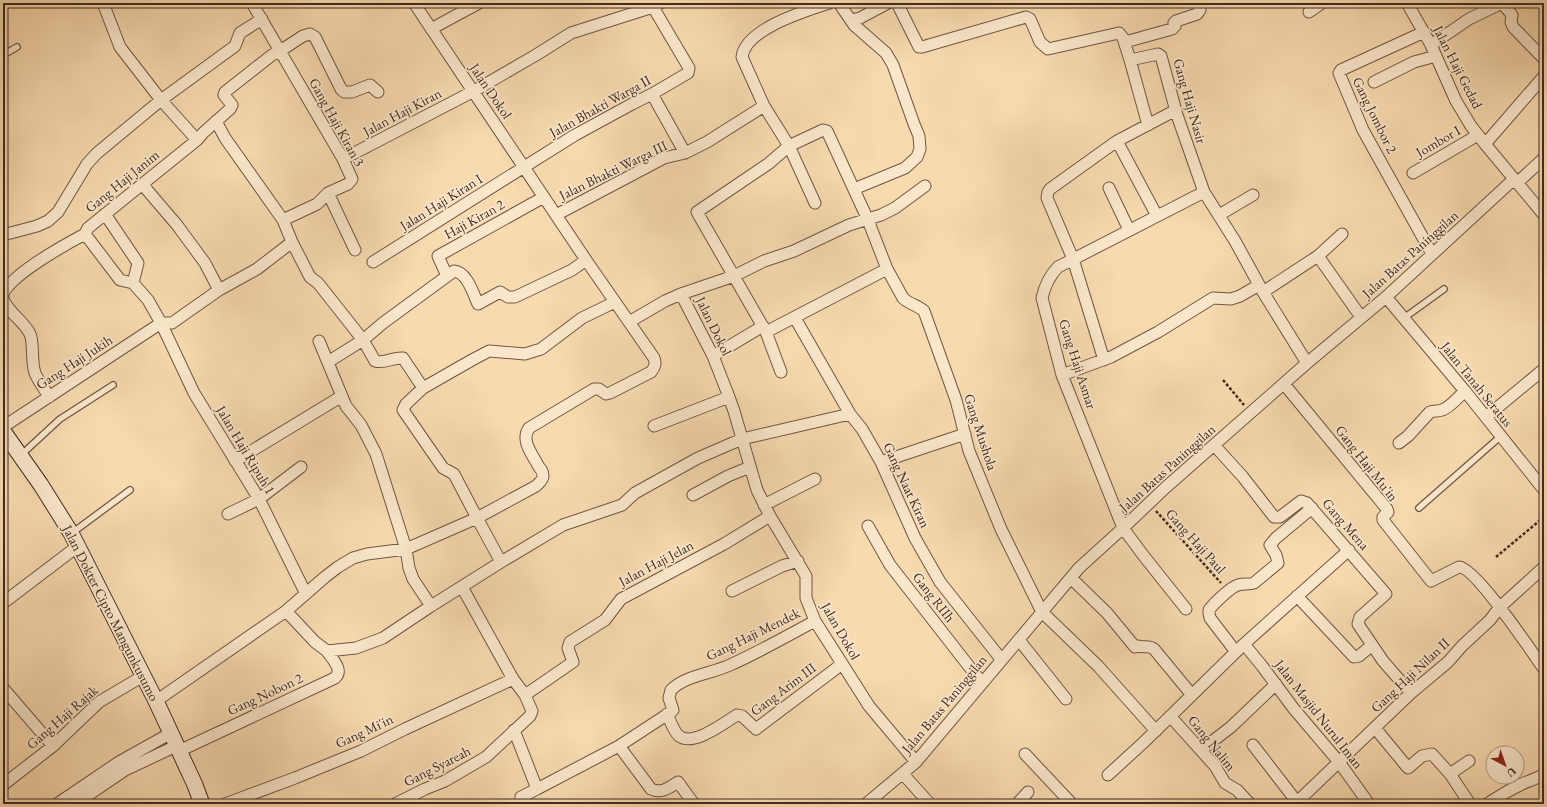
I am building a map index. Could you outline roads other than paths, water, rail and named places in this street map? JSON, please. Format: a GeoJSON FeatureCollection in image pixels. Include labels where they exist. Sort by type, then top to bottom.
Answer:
{"type":"FeatureCollection","features":[{"type":"Feature","properties":{"kind":"main road","name":"Jalan Dokter Cipto Mangunkusumo"},"geometry":{"type":"LineString","coordinates":[[3,432],[21,455],[75,539],[142,676],[156,701],[195,785],[202,804]]}},
{"type":"Feature","properties":{"kind":"street"},"geometry":{"type":"LineString","coordinates":[[103,3],[120,47],[161,100],[197,140]]}},
{"type":"Feature","properties":{"kind":"street","name":"Jalan Dokol"},"geometry":{"type":"LineString","coordinates":[[414,3],[629,322],[665,301],[681,294],[713,356],[729,396],[756,490],[806,576],[806,598],[815,620],[869,706],[916,762]]}},
{"type":"Feature","properties":{"kind":"street"},"geometry":{"type":"LineString","coordinates":[[431,30],[479,3]]}},
{"type":"Feature","properties":{"kind":"street"},"geometry":{"type":"LineString","coordinates":[[814,203],[789,146],[764,106],[742,57],[743,50],[754,37],[791,16],[829,3]]}},
{"type":"Feature","properties":{"kind":"street"},"geometry":{"type":"LineString","coordinates":[[839,3],[857,29],[886,53],[893,65],[918,136],[920,149],[917,157],[905,168],[854,189]]}},
{"type":"Feature","properties":{"kind":"street"},"geometry":{"type":"LineString","coordinates":[[852,20],[860,18],[888,3]]}},
{"type":"Feature","properties":{"kind":"street"},"geometry":{"type":"LineString","coordinates":[[897,3],[919,47],[1026,17],[1030,19],[1040,42],[1048,49],[1119,33],[1122,35],[1125,42],[1148,125]]}},
{"type":"Feature","properties":{"kind":"street"},"geometry":{"type":"LineString","coordinates":[[1125,42],[1172,29],[1175,26],[1175,22],[1197,14],[1200,10],[1199,3]]}},
{"type":"Feature","properties":{"kind":"street"},"geometry":{"type":"LineString","coordinates":[[1309,12],[1322,3]]}},
{"type":"Feature","properties":{"kind":"street","name":"Jalan Haji Gedad"},"geometry":{"type":"LineString","coordinates":[[1407,3],[1431,45],[1456,101],[1478,135],[1544,216]]}},
{"type":"Feature","properties":{"kind":"street","name":"Gang Haji Kiran 3"},"geometry":{"type":"LineString","coordinates":[[257,4],[262,19],[351,175],[351,181],[328,193],[316,204],[283,220]]}},
{"type":"Feature","properties":{"kind":"street"},"geometry":{"type":"LineString","coordinates":[[1431,45],[1469,19],[1502,4],[1512,15],[1511,22],[1513,27],[1544,59]]}},
{"type":"Feature","properties":{"kind":"street","name":"Jalan Bhakti Warga II"},"geometry":{"type":"LineString","coordinates":[[525,168],[575,135],[652,94],[689,71],[689,68],[657,5]]}},
{"type":"Feature","properties":{"kind":"street","name":"Jalan Haji Kiran"},"geometry":{"type":"LineString","coordinates":[[343,160],[474,91],[571,33],[657,5]]}},
{"type":"Feature","properties":{"kind":"street"},"geometry":{"type":"LineString","coordinates":[[3,235],[37,226],[48,221],[58,212],[87,164],[96,154],[161,100],[235,46],[240,33],[262,19]]}},
{"type":"Feature","properties":{"kind":"street","name":"Gang Jombor 2"},"geometry":{"type":"LineString","coordinates":[[1424,32],[1341,70],[1339,73],[1363,130],[1432,254]]}},
{"type":"Feature","properties":{"kind":"street"},"geometry":{"type":"LineString","coordinates":[[280,51],[303,36],[310,34],[315,38],[341,89],[344,92],[352,92],[370,85],[378,92]]}},
{"type":"Feature","properties":{"kind":"street","name":"Gang Haji Janim"},"geometry":{"type":"LineString","coordinates":[[161,323],[148,300],[133,283],[120,280],[85,234],[88,228],[197,140],[232,106],[224,95],[225,92],[272,55],[280,51]]}},
{"type":"Feature","properties":{"kind":"street","name":"Gang Haji Nasir"},"geometry":{"type":"LineString","coordinates":[[1130,60],[1158,54],[1161,56],[1176,110],[1204,192],[1235,240],[1261,289],[1307,363]]}},
{"type":"Feature","properties":{"kind":"street"},"geometry":{"type":"LineString","coordinates":[[1374,82],[1414,62],[1436,56]]}},
{"type":"Feature","properties":{"kind":"street"},"geometry":{"type":"LineString","coordinates":[[1485,144],[1544,76]]}},
{"type":"Feature","properties":{"kind":"street"},"geometry":{"type":"LineString","coordinates":[[652,94],[685,153]]}},
{"type":"Feature","properties":{"kind":"street","name":"Jalan Bhakti Warga III"},"geometry":{"type":"LineString","coordinates":[[556,215],[664,158],[685,153],[706,142],[764,106]]}},
{"type":"Feature","properties":{"kind":"street"},"geometry":{"type":"LineString","coordinates":[[1104,360],[1073,259],[1048,198],[1048,192],[1117,140],[1176,110]]}},
{"type":"Feature","properties":{"kind":"street"},"geometry":{"type":"LineString","coordinates":[[216,121],[225,138],[283,220],[292,242],[312,280],[318,283],[363,340],[375,361],[379,362],[399,357],[403,358],[423,388]]}},
{"type":"Feature","properties":{"kind":"street","name":"Gang Mushola"},"geometry":{"type":"LineString","coordinates":[[789,146],[823,130],[827,131],[868,220],[887,269],[906,302],[919,307],[924,311],[956,400],[969,451],[991,505],[1042,612]]}},
{"type":"Feature","properties":{"kind":"street","name":"Jombor I"},"geometry":{"type":"LineString","coordinates":[[1413,173],[1478,135]]}},
{"type":"Feature","properties":{"kind":"street"},"geometry":{"type":"LineString","coordinates":[[1117,140],[1157,216]]}},
{"type":"Feature","properties":{"kind":"street"},"geometry":{"type":"LineString","coordinates":[[781,372],[765,329],[697,212],[768,164],[789,146]]}},
{"type":"Feature","properties":{"kind":"street","name":"Jalan Batas Paninggilan"},"geometry":{"type":"LineString","coordinates":[[866,804],[916,762],[1079,568],[1214,445],[1307,363],[1386,297],[1432,254],[1544,158]]}},
{"type":"Feature","properties":{"kind":"street","name":"Jalan Haji Kiran I"},"geometry":{"type":"LineString","coordinates":[[373,262],[525,168]]}},
{"type":"Feature","properties":{"kind":"street"},"geometry":{"type":"LineString","coordinates":[[142,184],[177,224],[205,263],[218,290]]}},
{"type":"Feature","properties":{"kind":"street"},"geometry":{"type":"LineString","coordinates":[[681,294],[734,276],[764,261],[794,251],[849,225],[868,220],[895,208],[925,186]]}},
{"type":"Feature","properties":{"kind":"street"},"geometry":{"type":"LineString","coordinates":[[1109,188],[1129,230]]}},
{"type":"Feature","properties":{"kind":"street","name":"Gang Haji Asmar"},"geometry":{"type":"LineString","coordinates":[[1186,609],[1143,556],[1123,528],[1062,375],[1042,298],[1045,286],[1051,275],[1058,267],[1204,192]]}},
{"type":"Feature","properties":{"kind":"street"},"geometry":{"type":"LineString","coordinates":[[328,193],[355,250]]}},
{"type":"Feature","properties":{"kind":"street"},"geometry":{"type":"LineString","coordinates":[[1219,215],[1253,195]]}},
{"type":"Feature","properties":{"kind":"street","name":"Haji Kiran 2"},"geometry":{"type":"LineString","coordinates":[[447,276],[438,256],[544,197]]}},
{"type":"Feature","properties":{"kind":"street"},"geometry":{"type":"LineString","coordinates":[[105,214],[138,263],[133,283]]}},
{"type":"Feature","properties":{"kind":"street"},"geometry":{"type":"LineString","coordinates":[[49,397],[35,373],[31,352],[31,335],[6,304],[3,296],[4,290],[19,275],[53,251],[85,234]]}},
{"type":"Feature","properties":{"kind":"street"},"geometry":{"type":"LineString","coordinates":[[1062,375],[1111,357],[1158,332],[1214,298],[1232,299],[1261,289],[1318,256],[1342,234]]}},
{"type":"Feature","properties":{"kind":"street","name":"Gang Haji Jukih"},"geometry":{"type":"LineString","coordinates":[[3,427],[161,323],[172,323],[218,290],[257,269],[292,242]]}},
{"type":"Feature","properties":{"kind":"street"},"geometry":{"type":"LineString","coordinates":[[1318,256],[1361,317]]}},
{"type":"Feature","properties":{"kind":"street"},"geometry":{"type":"LineString","coordinates":[[328,362],[363,340],[383,323],[454,271],[461,273],[464,276],[478,304],[500,292],[508,297],[515,297],[572,270],[586,260]]}},
{"type":"Feature","properties":{"kind":"street"},"geometry":{"type":"LineString","coordinates":[[713,356],[765,329],[795,318],[887,269]]}},
{"type":"Feature","properties":{"kind":"street","name":"Jalan Tanah Seratus"},"geometry":{"type":"LineString","coordinates":[[1386,297],[1465,391],[1544,490]]}},
{"type":"Feature","properties":{"kind":"street"},"geometry":{"type":"LineString","coordinates":[[500,562],[454,474],[444,468],[403,410],[406,404],[423,388],[489,351],[525,354],[541,349],[582,318],[615,302]]}},
{"type":"Feature","properties":{"kind":"street","name":"Gang Naat Kiran"},"geometry":{"type":"LineString","coordinates":[[795,318],[850,414],[862,429],[881,462],[903,514],[933,573],[1001,659]]}},
{"type":"Feature","properties":{"kind":"street"},"geometry":{"type":"LineString","coordinates":[[156,701],[286,611],[338,567],[353,558],[367,554],[406,549],[477,518],[536,486],[542,481],[543,476],[526,442],[526,433],[529,428],[594,389],[599,389],[606,394],[651,372],[654,368],[656,364],[654,358],[629,322]]}},
{"type":"Feature","properties":{"kind":"street","name":"Jalan Haji Ripuh 1"},"geometry":{"type":"LineString","coordinates":[[161,323],[194,393],[259,499],[306,594]]}},
{"type":"Feature","properties":{"kind":"street"},"geometry":{"type":"LineString","coordinates":[[319,341],[346,406],[361,425],[376,454],[406,549],[409,568],[413,579],[431,606]]}},
{"type":"Feature","properties":{"kind":"street"},"geometry":{"type":"LineString","coordinates":[[1486,417],[1544,369]]}},
{"type":"Feature","properties":{"kind":"street","name":"Gang Haji Mu'in"},"geometry":{"type":"LineString","coordinates":[[1284,384],[1387,509],[1388,512],[1383,520],[1431,581],[1455,568],[1462,567],[1486,588],[1499,608]]}},
{"type":"Feature","properties":{"kind":"street"},"geometry":{"type":"LineString","coordinates":[[1400,444],[1430,412],[1434,410],[1439,411],[1446,409],[1465,391]]}},
{"type":"Feature","properties":{"kind":"street"},"geometry":{"type":"LineString","coordinates":[[235,461],[342,396]]}},
{"type":"Feature","properties":{"kind":"street"},"geometry":{"type":"LineString","coordinates":[[654,426],[729,396]]}},
{"type":"Feature","properties":{"kind":"street"},"geometry":{"type":"LineString","coordinates":[[286,611],[318,645],[327,651],[356,648],[383,638],[500,562],[563,525],[622,505],[635,493],[698,458],[742,439],[850,414]]}},
{"type":"Feature","properties":{"kind":"street"},"geometry":{"type":"LineString","coordinates":[[881,462],[965,434]]}},
{"type":"Feature","properties":{"kind":"street","name":"Gang Mena"},"geometry":{"type":"LineString","coordinates":[[1214,445],[1243,477],[1274,517],[1280,517],[1301,501],[1307,503],[1386,594],[1364,614],[1358,624],[1372,645]]}},
{"type":"Feature","properties":{"kind":"street"},"geometry":{"type":"LineString","coordinates":[[228,514],[259,499],[301,467]]}},
{"type":"Feature","properties":{"kind":"street"},"geometry":{"type":"LineString","coordinates":[[693,496],[722,479],[750,468]]}},
{"type":"Feature","properties":{"kind":"street"},"geometry":{"type":"LineString","coordinates":[[764,505],[815,479]]}},
{"type":"Feature","properties":{"kind":"street","name":"Jalan Masjid Nurul Iman"},"geometry":{"type":"LineString","coordinates":[[1312,508],[1276,538],[1270,545],[1278,563],[1254,583],[1237,585],[1211,607],[1209,613],[1210,618],[1276,684],[1294,709],[1339,762],[1369,804]]}},
{"type":"Feature","properties":{"kind":"street","name":"Jalan Haji Jelan"},"geometry":{"type":"LineString","coordinates":[[525,696],[573,662],[568,648],[570,642],[605,620],[621,599],[724,544],[770,516]]}},
{"type":"Feature","properties":{"kind":"street","name":"Gang RIIh"},"geometry":{"type":"LineString","coordinates":[[868,526],[890,565],[982,683]]}},
{"type":"Feature","properties":{"kind":"street"},"geometry":{"type":"LineString","coordinates":[[3,603],[75,539]]}},
{"type":"Feature","properties":{"kind":"street"},"geometry":{"type":"LineString","coordinates":[[1108,775],[1156,731],[1240,648],[1349,550]]}},
{"type":"Feature","properties":{"kind":"street"},"geometry":{"type":"LineString","coordinates":[[732,591],[782,566],[798,561]]}},
{"type":"Feature","properties":{"kind":"street","name":"Gang Haji Nilan II"},"geometry":{"type":"LineString","coordinates":[[1296,803],[1411,693],[1448,662],[1462,646],[1490,620],[1499,608],[1544,567]]}},
{"type":"Feature","properties":{"kind":"street"},"geometry":{"type":"LineString","coordinates":[[1071,578],[1107,613],[1135,647],[1149,647],[1154,649],[1192,695]]}},
{"type":"Feature","properties":{"kind":"street","name":"Gang Syareah"},"geometry":{"type":"LineString","coordinates":[[395,804],[445,781],[486,757],[530,716],[532,711],[525,696],[513,679],[462,587]]}},
{"type":"Feature","properties":{"kind":"street"},"geometry":{"type":"LineString","coordinates":[[1297,596],[1354,657],[1359,656],[1372,645],[1411,693]]}},
{"type":"Feature","properties":{"kind":"street"},"geometry":{"type":"LineString","coordinates":[[1499,608],[1544,669]]}},
{"type":"Feature","properties":{"kind":"street"},"geometry":{"type":"LineString","coordinates":[[1042,612],[1098,666],[1156,731]]}},
{"type":"Feature","properties":{"kind":"street","name":"Gang Haji Mendek"},"geometry":{"type":"LineString","coordinates":[[667,714],[672,710],[669,698],[671,690],[680,682],[728,666],[773,644],[815,620]]}},
{"type":"Feature","properties":{"kind":"street"},"geometry":{"type":"LineString","coordinates":[[1019,640],[1066,699]]}},
{"type":"Feature","properties":{"kind":"street","name":"Gang Nobon 2"},"geometry":{"type":"LineString","coordinates":[[175,743],[335,678],[338,676],[339,670],[327,651]]}},
{"type":"Feature","properties":{"kind":"street","name":"Gang Arim III"},"geometry":{"type":"LineString","coordinates":[[667,714],[678,736],[688,740],[697,738],[737,716],[742,716],[756,729],[842,664]]}},
{"type":"Feature","properties":{"kind":"street","name":"Gang Haji Rajak"},"geometry":{"type":"LineString","coordinates":[[3,785],[53,746],[99,702],[142,676]]}},
{"type":"Feature","properties":{"kind":"street","name":"Gang Mi'in"},"geometry":{"type":"LineString","coordinates":[[225,804],[361,751],[513,679]]}},
{"type":"Feature","properties":{"kind":"street"},"geometry":{"type":"LineString","coordinates":[[1201,750],[1231,727],[1276,684]]}},
{"type":"Feature","properties":{"kind":"street"},"geometry":{"type":"LineString","coordinates":[[3,688],[53,746]]}},
{"type":"Feature","properties":{"kind":"street"},"geometry":{"type":"LineString","coordinates":[[522,804],[521,798],[619,746],[667,714]]}},
{"type":"Feature","properties":{"kind":"street","name":"Gang Nalim"},"geometry":{"type":"LineString","coordinates":[[1170,716],[1215,766],[1225,783],[1237,790],[1250,804]]}},
{"type":"Feature","properties":{"kind":"street"},"geometry":{"type":"LineString","coordinates":[[1375,728],[1408,768],[1422,756],[1432,754],[1450,774],[1470,804]]}},
{"type":"Feature","properties":{"kind":"street"},"geometry":{"type":"LineString","coordinates":[[514,730],[537,789]]}},
{"type":"Feature","properties":{"kind":"street"},"geometry":{"type":"LineString","coordinates":[[57,804],[119,762],[175,743]]}},
{"type":"Feature","properties":{"kind":"street"},"geometry":{"type":"LineString","coordinates":[[75,804],[125,770],[175,743]]}},
{"type":"Feature","properties":{"kind":"street"},"geometry":{"type":"LineString","coordinates":[[1253,745],[1296,803]]}},
{"type":"Feature","properties":{"kind":"street"},"geometry":{"type":"LineString","coordinates":[[619,746],[651,789],[659,791],[668,789],[678,782],[690,803]]}},
{"type":"Feature","properties":{"kind":"street"},"geometry":{"type":"LineString","coordinates":[[1024,754],[1072,804]]}},
{"type":"Feature","properties":{"kind":"street"},"geometry":{"type":"LineString","coordinates":[[1450,774],[1469,760]]}},
{"type":"Feature","properties":{"kind":"street"},"geometry":{"type":"LineString","coordinates":[[903,774],[930,804]]}},
{"type":"Feature","properties":{"kind":"street"},"geometry":{"type":"LineString","coordinates":[[1487,804],[1515,787],[1537,779],[1544,774]]}},
{"type":"Feature","properties":{"kind":"street"},"geometry":{"type":"LineString","coordinates":[[1017,804],[1028,792]]}},
{"type":"Feature","properties":{"kind":"lane"},"geometry":{"type":"LineString","coordinates":[[3,55],[17,47]]}},
{"type":"Feature","properties":{"kind":"lane"},"geometry":{"type":"LineString","coordinates":[[1404,318],[1444,289]]}},
{"type":"Feature","properties":{"kind":"lane"},"geometry":{"type":"LineString","coordinates":[[21,455],[60,420],[113,385]]}},
{"type":"Feature","properties":{"kind":"lane"},"geometry":{"type":"LineString","coordinates":[[1419,508],[1501,436]]}},
{"type":"Feature","properties":{"kind":"lane"},"geometry":{"type":"LineString","coordinates":[[75,539],[130,490]]}}]}
